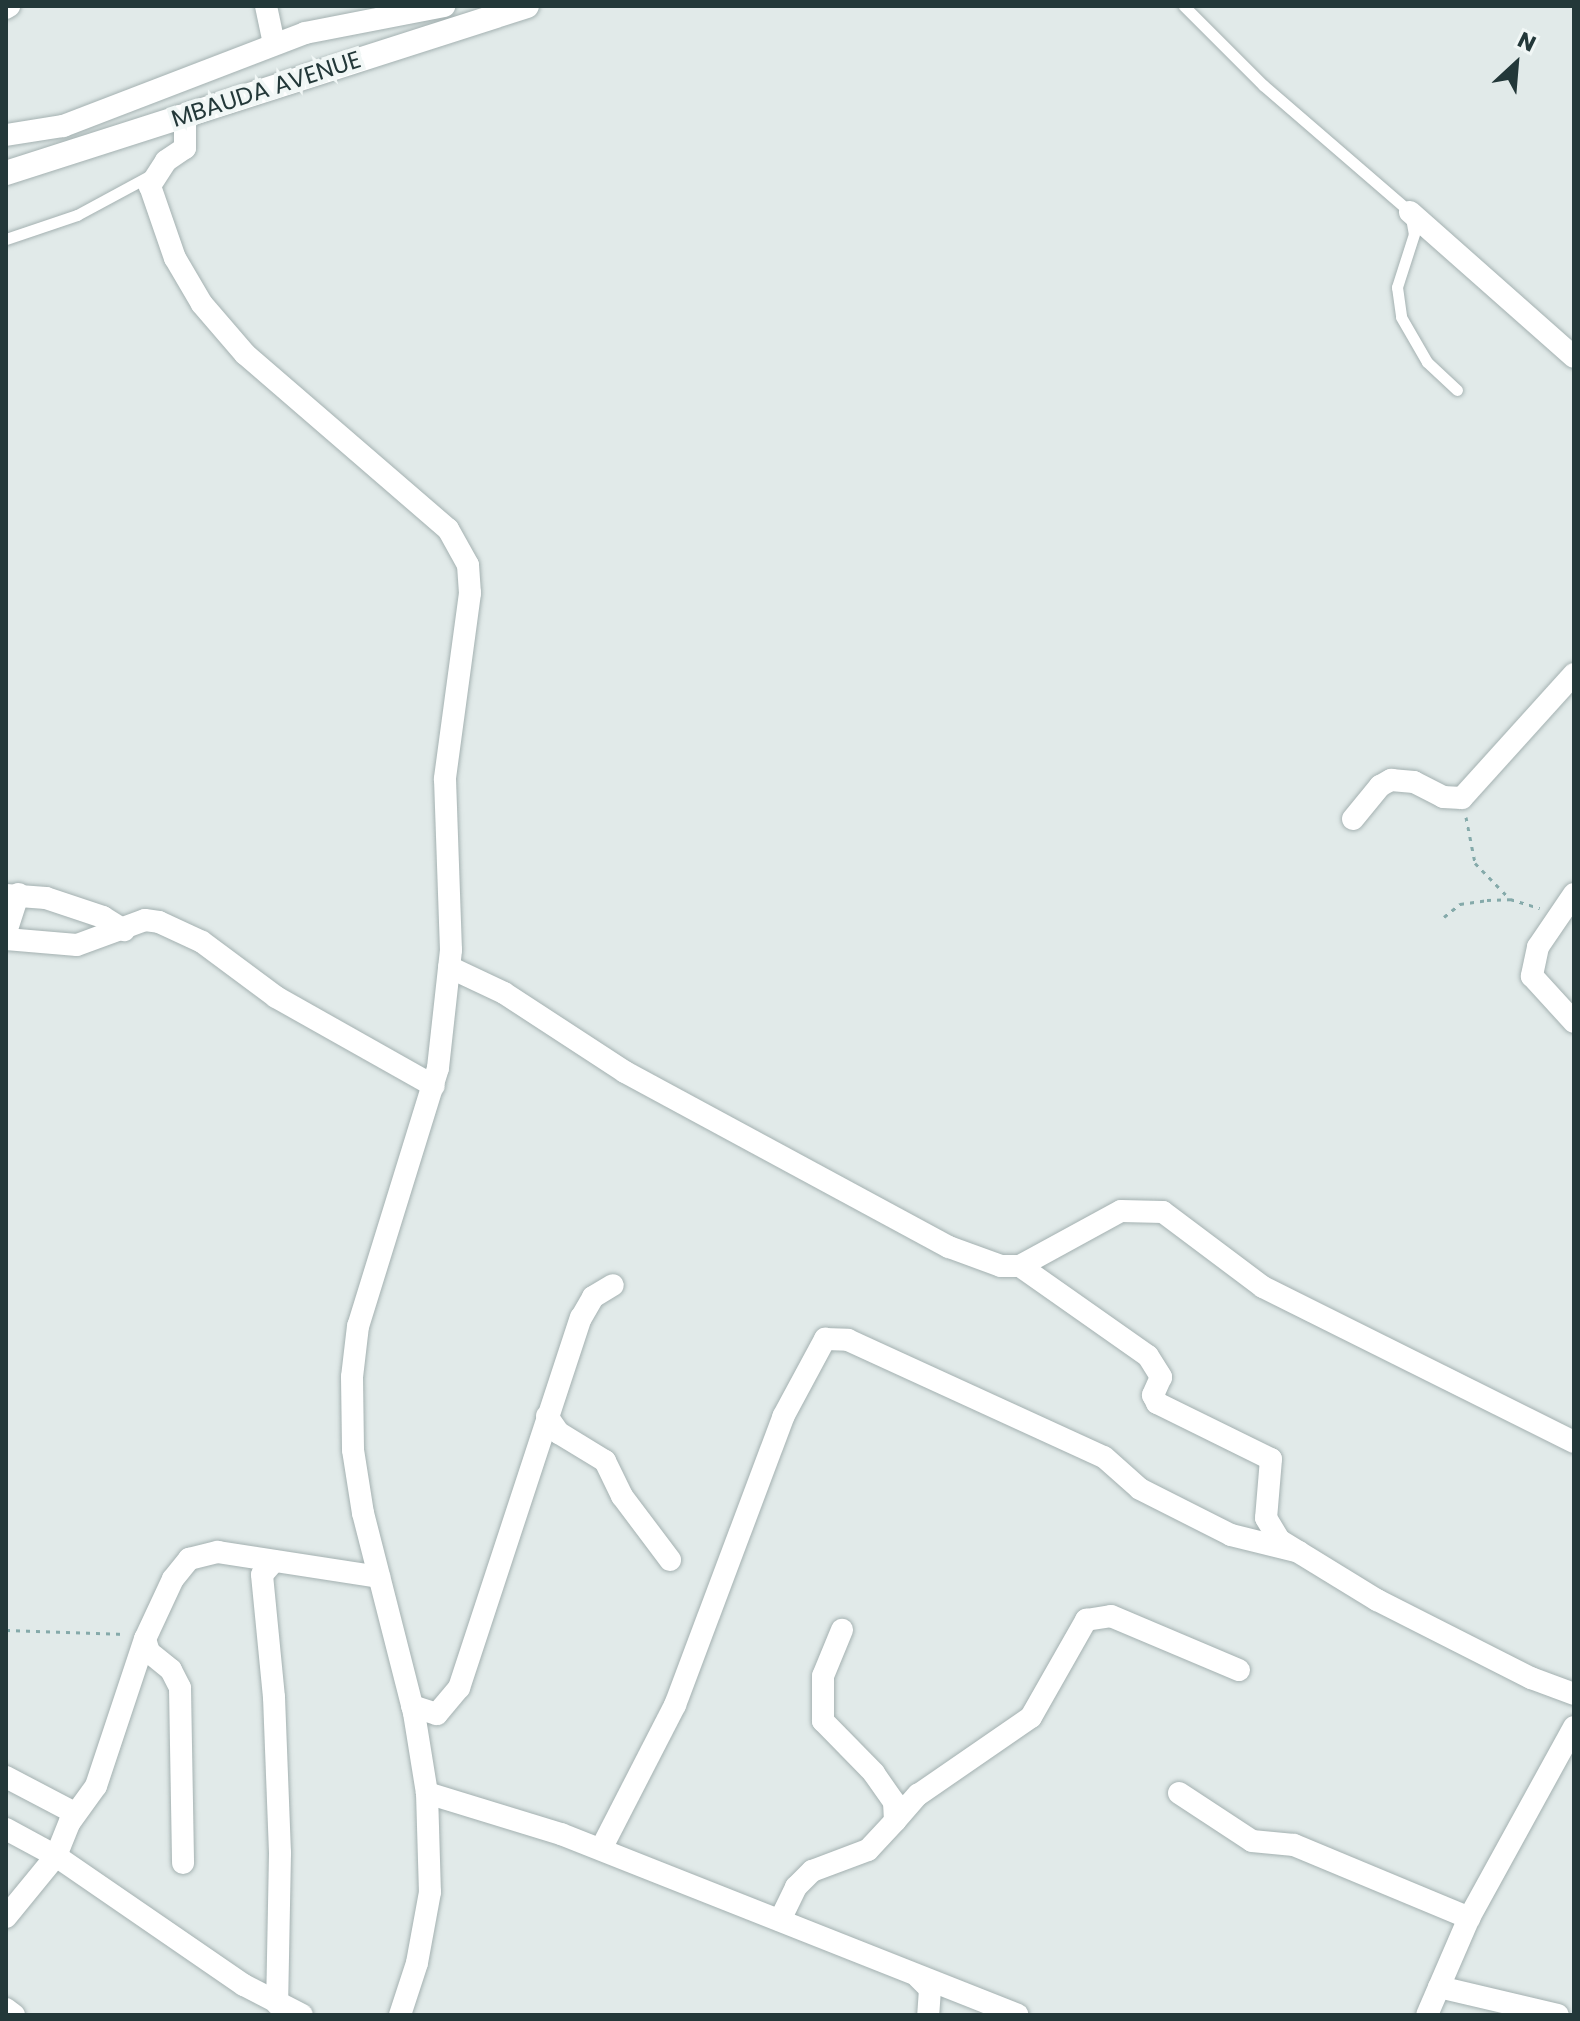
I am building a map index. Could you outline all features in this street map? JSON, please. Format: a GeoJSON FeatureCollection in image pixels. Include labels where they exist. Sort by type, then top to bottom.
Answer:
{"type":"FeatureCollection","features":[{"type":"Feature","properties":{"kind":"street"},"geometry":{"type":"LineString","coordinates":[[266,6],[274,43]]}},
{"type":"Feature","properties":{"kind":"street"},"geometry":{"type":"LineString","coordinates":[[6,135],[63,126],[274,43],[444,6]]}},
{"type":"Feature","properties":{"kind":"street","name":"MBAUDA AVENUE"},"geometry":{"type":"LineString","coordinates":[[6,173],[527,6]]}},
{"type":"Feature","properties":{"kind":"street"},"geometry":{"type":"LineString","coordinates":[[179,116],[185,125],[185,148],[157,172],[150,186],[152,199],[175,258],[210,314],[245,354],[448,529],[468,565],[470,593],[445,779],[449,967],[434,1086],[355,1344],[353,1450],[379,1577],[412,1706],[427,1793],[430,1892],[417,1963],[400,2015]]}},
{"type":"Feature","properties":{"kind":"street"},"geometry":{"type":"LineString","coordinates":[[1410,212],[1574,357]]}},
{"type":"Feature","properties":{"kind":"street"},"geometry":{"type":"LineString","coordinates":[[1353,819],[1380,786],[1391,780],[1414,782],[1443,797],[1462,798],[1574,674]]}},
{"type":"Feature","properties":{"kind":"street"},"geometry":{"type":"LineString","coordinates":[[6,932],[12,894],[103,917],[124,930]]}},
{"type":"Feature","properties":{"kind":"street"},"geometry":{"type":"LineString","coordinates":[[1572,896],[1538,947],[1532,976],[1574,1022]]}},
{"type":"Feature","properties":{"kind":"street"},"geometry":{"type":"LineString","coordinates":[[6,939],[77,945],[145,920],[202,942],[276,997],[434,1086]]}},
{"type":"Feature","properties":{"kind":"street"},"geometry":{"type":"LineString","coordinates":[[449,967],[504,993],[625,1072],[949,1247],[1001,1266],[1020,1266],[1121,1211],[1163,1212],[1263,1287],[1574,1442]]}},
{"type":"Feature","properties":{"kind":"street"},"geometry":{"type":"LineString","coordinates":[[1020,1266],[1148,1356],[1161,1377],[1153,1395],[1157,1403],[1271,1459],[1266,1518],[1279,1540],[1377,1600],[1531,1678],[1574,1694]]}},
{"type":"Feature","properties":{"kind":"street"},"geometry":{"type":"LineString","coordinates":[[412,1706],[437,1714],[459,1688],[587,1303],[613,1285]]}},
{"type":"Feature","properties":{"kind":"street"},"geometry":{"type":"LineString","coordinates":[[601,1849],[675,1705],[783,1417],[825,1339],[848,1340],[1104,1457],[1140,1489],[1231,1535],[1299,1552]]}},
{"type":"Feature","properties":{"kind":"street"},"geometry":{"type":"LineString","coordinates":[[547,1416],[559,1433],[605,1461],[622,1496],[670,1560]]}},
{"type":"Feature","properties":{"kind":"street"},"geometry":{"type":"LineString","coordinates":[[6,1917],[56,1856],[75,1813],[101,1774],[146,1637],[189,1559],[218,1552],[379,1577]]}},
{"type":"Feature","properties":{"kind":"street"},"geometry":{"type":"LineString","coordinates":[[274,1561],[262,1575],[274,1697],[280,1853],[277,2004]]}},
{"type":"Feature","properties":{"kind":"street"},"geometry":{"type":"LineString","coordinates":[[780,1920],[796,1887],[812,1871],[868,1850],[918,1795],[1031,1717],[1086,1620],[1111,1616],[1239,1670]]}},
{"type":"Feature","properties":{"kind":"street"},"geometry":{"type":"LineString","coordinates":[[842,1630],[823,1676],[823,1721],[874,1773],[894,1802],[895,1821]]}},
{"type":"Feature","properties":{"kind":"street"},"geometry":{"type":"LineString","coordinates":[[146,1637],[149,1652],[171,1670],[180,1688],[183,1863]]}},
{"type":"Feature","properties":{"kind":"street"},"geometry":{"type":"LineString","coordinates":[[1427,2015],[1469,1918],[1574,1727]]}},
{"type":"Feature","properties":{"kind":"street"},"geometry":{"type":"LineString","coordinates":[[6,1777],[75,1813]]}},
{"type":"Feature","properties":{"kind":"street"},"geometry":{"type":"LineString","coordinates":[[427,1793],[601,1849],[1017,2015]]}},
{"type":"Feature","properties":{"kind":"street"},"geometry":{"type":"LineString","coordinates":[[1179,1793],[1252,1841],[1294,1845],[1469,1918]]}},
{"type":"Feature","properties":{"kind":"street"},"geometry":{"type":"LineString","coordinates":[[6,1829],[56,1856],[181,1945],[277,2004],[302,2015]]}},
{"type":"Feature","properties":{"kind":"street"},"geometry":{"type":"LineString","coordinates":[[918,1977],[930,1989],[928,2015]]}},
{"type":"Feature","properties":{"kind":"street"},"geometry":{"type":"LineString","coordinates":[[1439,1987],[1558,2015]]}},
{"type":"Feature","properties":{"kind":"street"},"geometry":{"type":"LineString","coordinates":[[6,2009],[14,2015]]}},
{"type":"Feature","properties":{"kind":"lane"},"geometry":{"type":"LineString","coordinates":[[1184,6],[1263,85],[1410,212],[1414,234],[1397,287],[1401,317],[1427,362],[1457,390]]}},
{"type":"Feature","properties":{"kind":"lane"},"geometry":{"type":"LineString","coordinates":[[6,239],[77,215],[157,172]]}},
{"type":"Feature","properties":{"kind":"path"},"geometry":{"type":"LineString","coordinates":[[1462,798],[1475,863],[1510,899],[1536,909],[1572,896]]}},
{"type":"Feature","properties":{"kind":"path"},"geometry":{"type":"LineString","coordinates":[[1444,917],[1460,904],[1510,899]]}},
{"type":"Feature","properties":{"kind":"path"},"geometry":{"type":"LineString","coordinates":[[6,1630],[146,1637]]}}]}
